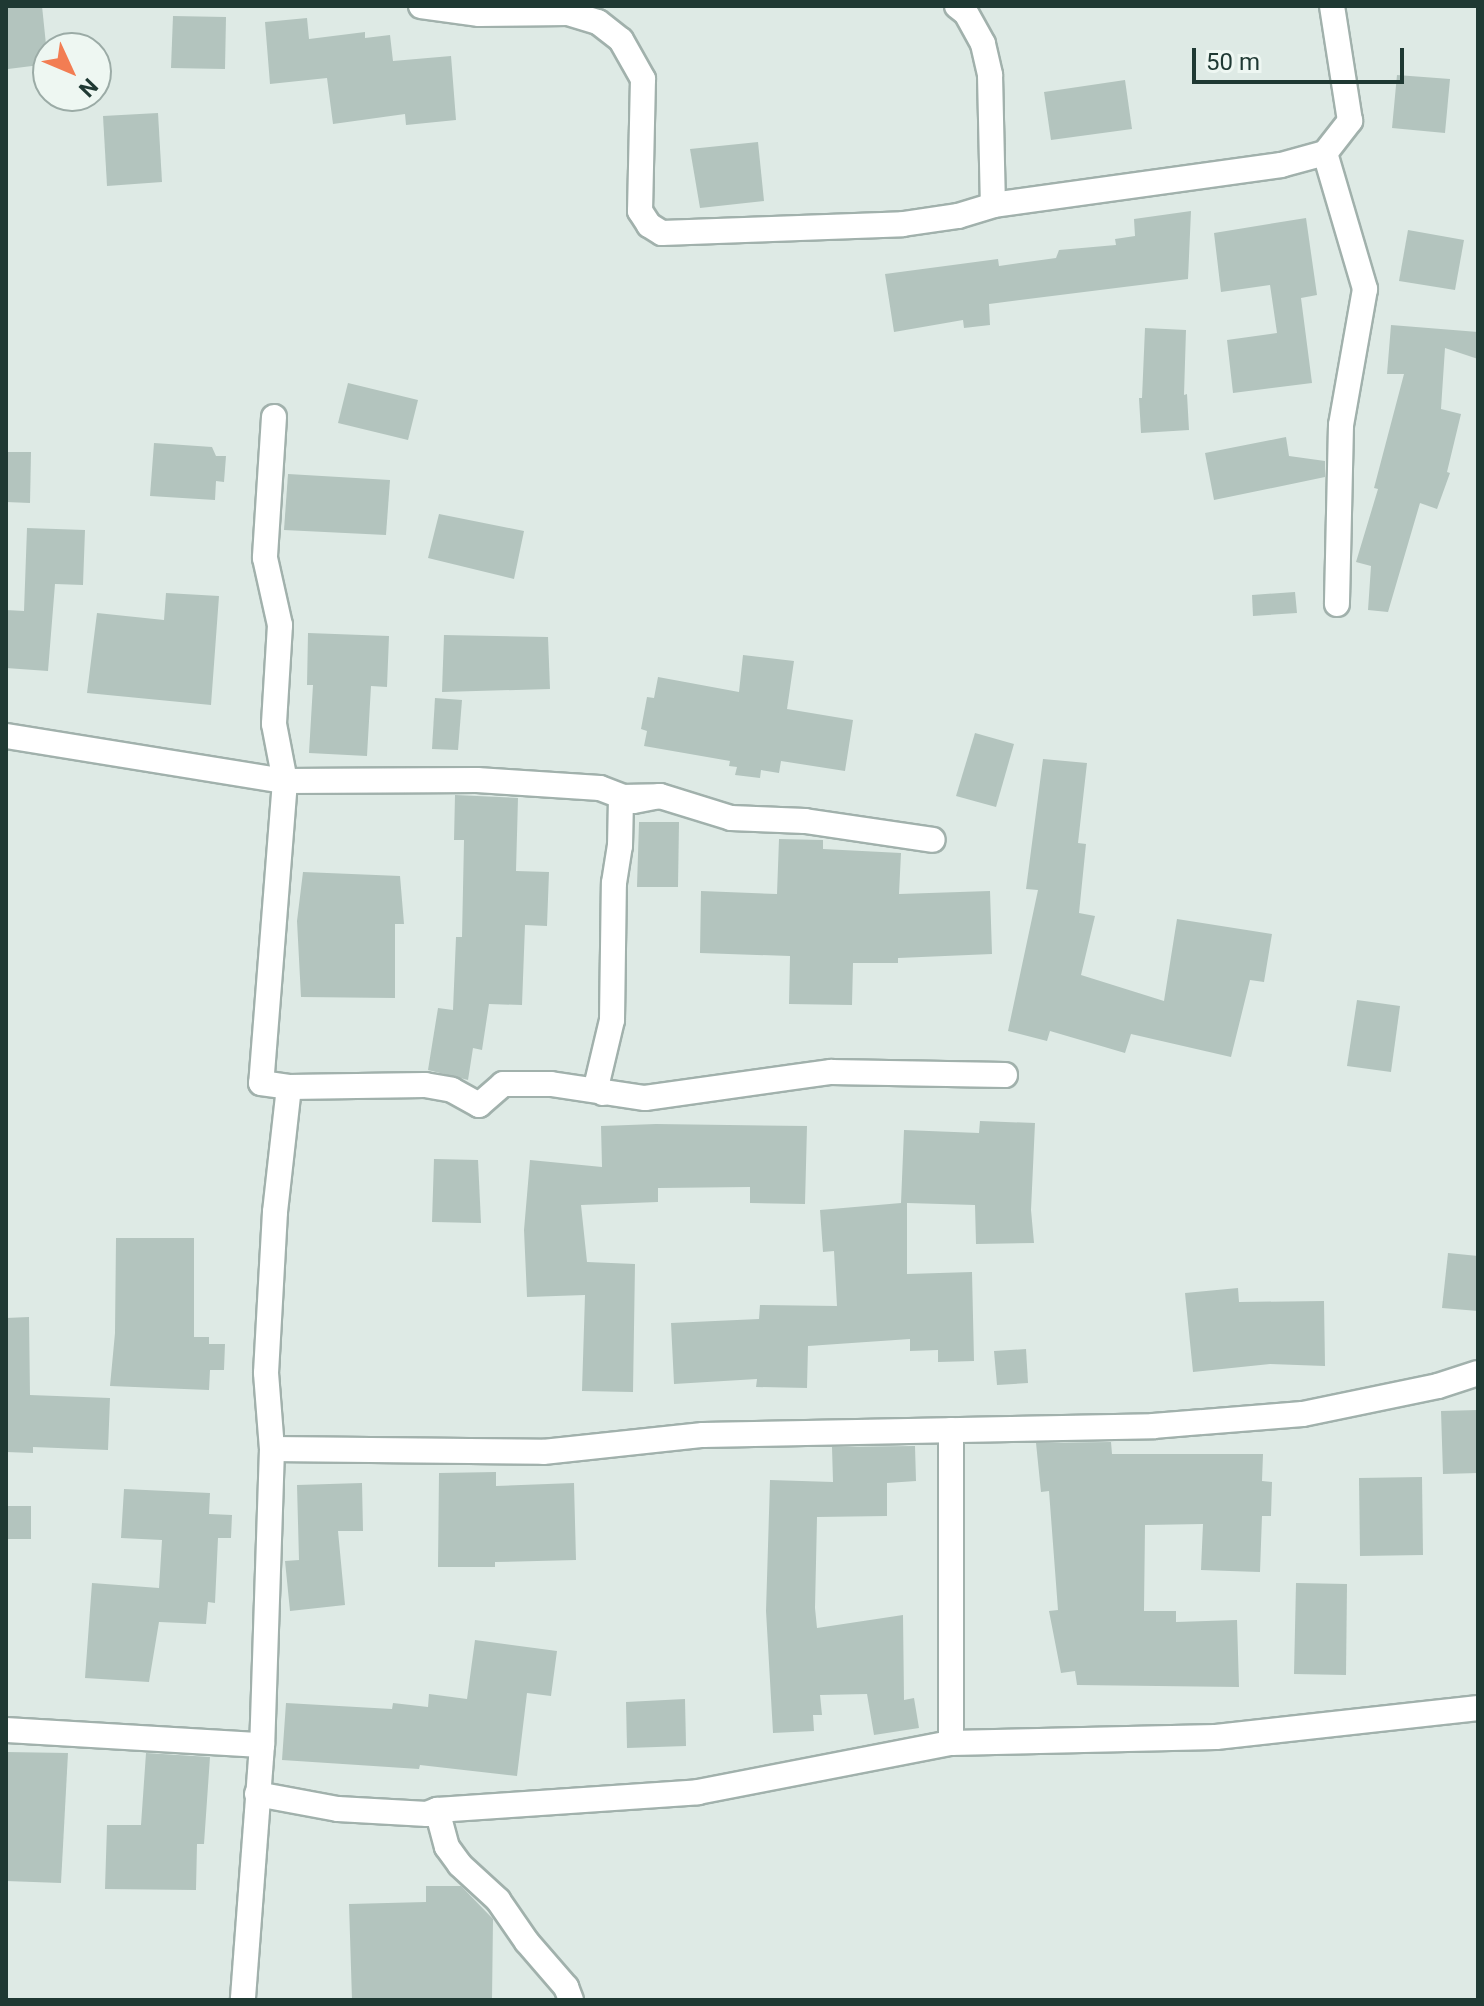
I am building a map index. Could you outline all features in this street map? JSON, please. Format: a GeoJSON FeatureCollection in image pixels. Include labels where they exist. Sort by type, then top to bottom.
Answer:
{"type":"FeatureCollection","features":[{"type":"Feature","properties":{"kind":"street"},"geometry":{"type":"LineString","coordinates":[[421,6],[479,14],[537,9],[568,13],[598,22],[621,40],[643,79],[640,211],[649,225],[662,233],[903,224],[958,216],[993,205],[1281,165],[1325,153],[1350,121],[1332,6]]}},
{"type":"Feature","properties":{"kind":"street"},"geometry":{"type":"LineString","coordinates":[[568,13],[611,6]]}},
{"type":"Feature","properties":{"kind":"street"},"geometry":{"type":"LineString","coordinates":[[957,6],[966,13],[979,37]]}},
{"type":"Feature","properties":{"kind":"street"},"geometry":{"type":"LineString","coordinates":[[973,6],[990,75],[993,205]]}},
{"type":"Feature","properties":{"kind":"street"},"geometry":{"type":"LineString","coordinates":[[1325,153],[1365,289],[1341,425],[1337,604]]}},
{"type":"Feature","properties":{"kind":"street"},"geometry":{"type":"LineString","coordinates":[[274,417],[265,558],[280,625],[274,724],[285,781],[261,1083],[289,1087],[425,1085],[452,1090],[479,1105],[503,1084],[551,1084],[645,1098],[831,1072],[1005,1075]]}},
{"type":"Feature","properties":{"kind":"street"},"geometry":{"type":"LineString","coordinates":[[6,736],[285,781],[477,780],[600,788],[634,801],[660,796]]}},
{"type":"Feature","properties":{"kind":"street"},"geometry":{"type":"LineString","coordinates":[[603,1093],[597,1083],[612,1020],[614,883],[620,846],[621,797],[660,796],[731,818],[805,821],[933,840]]}},
{"type":"Feature","properties":{"kind":"street"},"geometry":{"type":"LineString","coordinates":[[243,2000],[262,1745],[272,1449],[266,1373],[275,1212],[289,1087]]}},
{"type":"Feature","properties":{"kind":"street"},"geometry":{"type":"LineString","coordinates":[[272,1449],[543,1452],[703,1435],[1153,1426],[1303,1414],[1438,1386],[1478,1373]]}},
{"type":"Feature","properties":{"kind":"street"},"geometry":{"type":"LineString","coordinates":[[951,1430],[951,1743]]}},
{"type":"Feature","properties":{"kind":"street"},"geometry":{"type":"LineString","coordinates":[[257,1794],[338,1809],[427,1814],[437,1810],[698,1792],[951,1743],[1216,1737],[1478,1708]]}},
{"type":"Feature","properties":{"kind":"street"},"geometry":{"type":"LineString","coordinates":[[6,1730],[262,1745]]}},
{"type":"Feature","properties":{"kind":"street"},"geometry":{"type":"LineString","coordinates":[[437,1810],[447,1847],[453,1856],[498,1900],[527,1942],[566,1987],[571,2000]]}},
{"type":"Feature","properties":{"kind":"building"},"geometry":{"type":"Polygon","coordinates":[[[6,6],[42,6],[45,32],[32,32],[32,66],[8,69],[6,6]]]}},
{"type":"Feature","properties":{"kind":"building"},"geometry":{"type":"Polygon","coordinates":[[[173,16],[226,17],[225,69],[171,68],[173,16]]]}},
{"type":"Feature","properties":{"kind":"building"},"geometry":{"type":"Polygon","coordinates":[[[307,18],[309,39],[365,32],[365,38],[390,35],[393,61],[451,56],[456,120],[406,125],[405,114],[333,124],[327,78],[270,84],[265,22],[307,18]]]}},
{"type":"Feature","properties":{"kind":"building"},"geometry":{"type":"Polygon","coordinates":[[[1397,75],[1450,79],[1445,133],[1392,128],[1397,75]]]}},
{"type":"Feature","properties":{"kind":"building"},"geometry":{"type":"Polygon","coordinates":[[[1125,80],[1132,129],[1051,140],[1044,92],[1125,80]]]}},
{"type":"Feature","properties":{"kind":"building"},"geometry":{"type":"Polygon","coordinates":[[[158,113],[162,182],[107,186],[103,116],[158,113]]]}},
{"type":"Feature","properties":{"kind":"building"},"geometry":{"type":"Polygon","coordinates":[[[758,142],[764,201],[700,208],[690,149],[758,142]]]}},
{"type":"Feature","properties":{"kind":"building"},"geometry":{"type":"Polygon","coordinates":[[[1191,211],[1188,279],[989,304],[990,325],[964,328],[963,320],[894,332],[885,274],[998,259],[999,266],[1056,258],[1059,250],[1116,245],[1115,239],[1135,236],[1134,219],[1191,211]]]}},
{"type":"Feature","properties":{"kind":"building"},"geometry":{"type":"Polygon","coordinates":[[[1306,218],[1317,295],[1301,298],[1312,383],[1233,393],[1227,340],[1277,333],[1270,285],[1221,292],[1214,233],[1306,218]]]}},
{"type":"Feature","properties":{"kind":"building"},"geometry":{"type":"Polygon","coordinates":[[[1408,230],[1464,240],[1455,290],[1399,281],[1408,230]]]}},
{"type":"Feature","properties":{"kind":"building"},"geometry":{"type":"Polygon","coordinates":[[[1391,325],[1478,332],[1478,359],[1445,348],[1441,409],[1461,414],[1447,472],[1450,473],[1437,509],[1420,503],[1388,612],[1368,610],[1371,566],[1356,562],[1378,489],[1374,488],[1404,374],[1387,374],[1391,325]]]}},
{"type":"Feature","properties":{"kind":"building"},"geometry":{"type":"Polygon","coordinates":[[[1145,328],[1186,330],[1184,395],[1187,394],[1189,430],[1141,433],[1139,398],[1142,398],[1145,328]]]}},
{"type":"Feature","properties":{"kind":"building"},"geometry":{"type":"Polygon","coordinates":[[[348,383],[418,400],[408,440],[338,423],[348,383]]]}},
{"type":"Feature","properties":{"kind":"building"},"geometry":{"type":"Polygon","coordinates":[[[1286,437],[1289,456],[1325,461],[1325,477],[1214,500],[1205,453],[1286,437]]]}},
{"type":"Feature","properties":{"kind":"building"},"geometry":{"type":"Polygon","coordinates":[[[154,443],[212,447],[216,456],[226,456],[224,482],[216,481],[215,500],[150,496],[154,443]]]}},
{"type":"Feature","properties":{"kind":"building"},"geometry":{"type":"Polygon","coordinates":[[[6,452],[31,452],[30,503],[6,502],[6,452]]]}},
{"type":"Feature","properties":{"kind":"building"},"geometry":{"type":"Polygon","coordinates":[[[288,474],[390,480],[386,535],[284,530],[288,474]]]}},
{"type":"Feature","properties":{"kind":"building"},"geometry":{"type":"Polygon","coordinates":[[[439,514],[524,531],[514,579],[428,558],[439,514]]]}},
{"type":"Feature","properties":{"kind":"building"},"geometry":{"type":"Polygon","coordinates":[[[27,528],[85,530],[83,585],[55,584],[48,671],[6,668],[6,610],[24,611],[27,528]]]}},
{"type":"Feature","properties":{"kind":"building"},"geometry":{"type":"Polygon","coordinates":[[[1295,592],[1297,613],[1253,616],[1252,595],[1295,592]]]}},
{"type":"Feature","properties":{"kind":"building"},"geometry":{"type":"Polygon","coordinates":[[[166,593],[219,596],[211,705],[87,693],[97,613],[164,620],[166,593]]]}},
{"type":"Feature","properties":{"kind":"building"},"geometry":{"type":"Polygon","coordinates":[[[308,633],[389,636],[387,687],[371,686],[367,756],[309,753],[313,685],[307,685],[308,633]]]}},
{"type":"Feature","properties":{"kind":"building"},"geometry":{"type":"Polygon","coordinates":[[[444,635],[548,637],[550,689],[442,692],[444,635]]]}},
{"type":"Feature","properties":{"kind":"building"},"geometry":{"type":"Polygon","coordinates":[[[743,655],[794,661],[787,709],[853,720],[845,771],[781,761],[779,773],[761,770],[760,778],[735,775],[737,767],[729,766],[730,761],[644,746],[647,731],[641,729],[647,697],[654,698],[658,677],[739,692],[743,655]]]}},
{"type":"Feature","properties":{"kind":"building"},"geometry":{"type":"Polygon","coordinates":[[[435,698],[462,700],[458,750],[432,749],[435,698]]]}},
{"type":"Feature","properties":{"kind":"building"},"geometry":{"type":"Polygon","coordinates":[[[975,733],[1014,744],[996,807],[956,796],[975,733]]]}},
{"type":"Feature","properties":{"kind":"building"},"geometry":{"type":"Polygon","coordinates":[[[1043,759],[1087,763],[1078,843],[1086,844],[1079,913],[1095,916],[1081,975],[1164,1001],[1177,919],[1272,934],[1264,982],[1250,980],[1231,1057],[1131,1034],[1125,1053],[1050,1031],[1047,1041],[1008,1031],[1038,890],[1026,889],[1043,759]]]}},
{"type":"Feature","properties":{"kind":"building"},"geometry":{"type":"Polygon","coordinates":[[[455,795],[518,798],[516,871],[549,872],[547,926],[525,925],[522,1005],[489,1004],[482,1050],[473,1048],[468,1080],[428,1070],[438,1008],[453,1010],[456,937],[462,937],[464,840],[454,840],[455,795]]]}},
{"type":"Feature","properties":{"kind":"building"},"geometry":{"type":"Polygon","coordinates":[[[639,822],[679,822],[678,887],[637,887],[639,822]]]}},
{"type":"Feature","properties":{"kind":"building"},"geometry":{"type":"Polygon","coordinates":[[[779,839],[823,840],[823,849],[901,853],[899,894],[990,891],[992,954],[898,958],[898,963],[853,963],[852,1005],[789,1004],[790,956],[700,953],[701,891],[777,894],[779,839]]]}},
{"type":"Feature","properties":{"kind":"building"},"geometry":{"type":"Polygon","coordinates":[[[303,872],[400,876],[404,924],[395,924],[395,998],[301,997],[297,921],[303,872]]]}},
{"type":"Feature","properties":{"kind":"building"},"geometry":{"type":"Polygon","coordinates":[[[1357,1000],[1400,1006],[1391,1072],[1347,1066],[1357,1000]]]}},
{"type":"Feature","properties":{"kind":"building"},"geometry":{"type":"Polygon","coordinates":[[[980,1121],[1035,1123],[1031,1210],[1034,1243],[976,1244],[975,1205],[907,1203],[907,1274],[972,1272],[974,1361],[938,1362],[938,1350],[910,1351],[910,1339],[808,1346],[807,1388],[756,1387],[757,1379],[674,1384],[671,1323],[759,1319],[760,1305],[837,1306],[834,1251],[823,1252],[820,1210],[901,1203],[904,1130],[979,1133],[980,1121]]]}},
{"type":"Feature","properties":{"kind":"building"},"geometry":{"type":"Polygon","coordinates":[[[601,1126],[807,1126],[805,1204],[750,1203],[750,1187],[658,1188],[658,1202],[581,1205],[587,1262],[635,1264],[633,1392],[582,1391],[585,1295],[527,1297],[524,1230],[530,1160],[602,1167],[601,1126]]]}},
{"type":"Feature","properties":{"kind":"building"},"geometry":{"type":"Polygon","coordinates":[[[434,1159],[478,1160],[481,1223],[432,1222],[434,1159]]]}},
{"type":"Feature","properties":{"kind":"building"},"geometry":{"type":"Polygon","coordinates":[[[116,1238],[194,1238],[194,1337],[209,1337],[209,1344],[225,1344],[224,1370],[210,1370],[209,1390],[110,1386],[115,1333],[116,1238]]]}},
{"type":"Feature","properties":{"kind":"building"},"geometry":{"type":"Polygon","coordinates":[[[1448,1253],[1478,1256],[1478,1311],[1442,1308],[1448,1253]]]}},
{"type":"Feature","properties":{"kind":"building"},"geometry":{"type":"Polygon","coordinates":[[[1238,1288],[1239,1302],[1324,1301],[1325,1366],[1270,1364],[1193,1372],[1185,1293],[1238,1288]]]}},
{"type":"Feature","properties":{"kind":"building"},"geometry":{"type":"Polygon","coordinates":[[[29,1317],[30,1395],[110,1398],[108,1450],[33,1447],[33,1453],[6,1452],[6,1318],[29,1317]]]}},
{"type":"Feature","properties":{"kind":"building"},"geometry":{"type":"Polygon","coordinates":[[[1026,1349],[1028,1383],[997,1385],[994,1351],[1026,1349]]]}},
{"type":"Feature","properties":{"kind":"building"},"geometry":{"type":"Polygon","coordinates":[[[1478,1410],[1478,1473],[1443,1474],[1441,1411],[1478,1410]]]}},
{"type":"Feature","properties":{"kind":"building"},"geometry":{"type":"Polygon","coordinates":[[[1111,1442],[1112,1454],[1263,1454],[1262,1481],[1272,1482],[1271,1516],[1262,1516],[1260,1572],[1201,1570],[1203,1524],[1145,1525],[1144,1611],[1176,1611],[1176,1622],[1237,1620],[1239,1687],[1077,1685],[1075,1671],[1061,1673],[1049,1611],[1058,1610],[1049,1491],[1041,1492],[1036,1443],[1111,1442]]]}},
{"type":"Feature","properties":{"kind":"building"},"geometry":{"type":"Polygon","coordinates":[[[915,1446],[916,1481],[887,1483],[887,1516],[817,1517],[815,1608],[817,1628],[903,1615],[904,1700],[914,1698],[919,1728],[874,1735],[867,1694],[820,1695],[822,1715],[813,1715],[814,1731],[773,1733],[766,1611],[770,1480],[833,1482],[832,1447],[915,1446]]]}},
{"type":"Feature","properties":{"kind":"building"},"geometry":{"type":"Polygon","coordinates":[[[496,1472],[496,1486],[574,1483],[576,1560],[495,1562],[495,1567],[438,1567],[439,1473],[496,1472]]]}},
{"type":"Feature","properties":{"kind":"building"},"geometry":{"type":"Polygon","coordinates":[[[1422,1477],[1423,1555],[1360,1556],[1359,1478],[1422,1477]]]}},
{"type":"Feature","properties":{"kind":"building"},"geometry":{"type":"Polygon","coordinates":[[[362,1483],[363,1531],[338,1531],[345,1605],[290,1611],[285,1561],[299,1560],[297,1485],[362,1483]]]}},
{"type":"Feature","properties":{"kind":"building"},"geometry":{"type":"Polygon","coordinates":[[[124,1489],[210,1493],[209,1514],[232,1515],[231,1538],[218,1538],[215,1603],[208,1602],[206,1624],[159,1622],[149,1682],[85,1678],[92,1583],[159,1588],[162,1540],[121,1538],[124,1489]]]}},
{"type":"Feature","properties":{"kind":"building"},"geometry":{"type":"Polygon","coordinates":[[[6,1506],[31,1506],[31,1539],[6,1539],[6,1506]]]}},
{"type":"Feature","properties":{"kind":"building"},"geometry":{"type":"Polygon","coordinates":[[[1296,1583],[1347,1584],[1346,1675],[1294,1674],[1296,1583]]]}},
{"type":"Feature","properties":{"kind":"building"},"geometry":{"type":"Polygon","coordinates":[[[475,1640],[557,1651],[551,1696],[527,1693],[517,1776],[420,1765],[419,1769],[282,1760],[286,1703],[392,1709],[393,1703],[428,1707],[429,1694],[467,1699],[475,1640]]]}},
{"type":"Feature","properties":{"kind":"building"},"geometry":{"type":"Polygon","coordinates":[[[685,1699],[686,1746],[627,1748],[626,1702],[685,1699]]]}},
{"type":"Feature","properties":{"kind":"building"},"geometry":{"type":"Polygon","coordinates":[[[6,1752],[68,1753],[61,1883],[6,1881],[6,1752]]]}},
{"type":"Feature","properties":{"kind":"building"},"geometry":{"type":"Polygon","coordinates":[[[146,1753],[210,1757],[204,1844],[197,1844],[196,1890],[105,1889],[107,1825],[141,1825],[146,1753]]]}},
{"type":"Feature","properties":{"kind":"building"},"geometry":{"type":"Polygon","coordinates":[[[426,1886],[461,1886],[493,1919],[492,2000],[352,2000],[349,1904],[426,1902],[426,1886]]]}}]}
